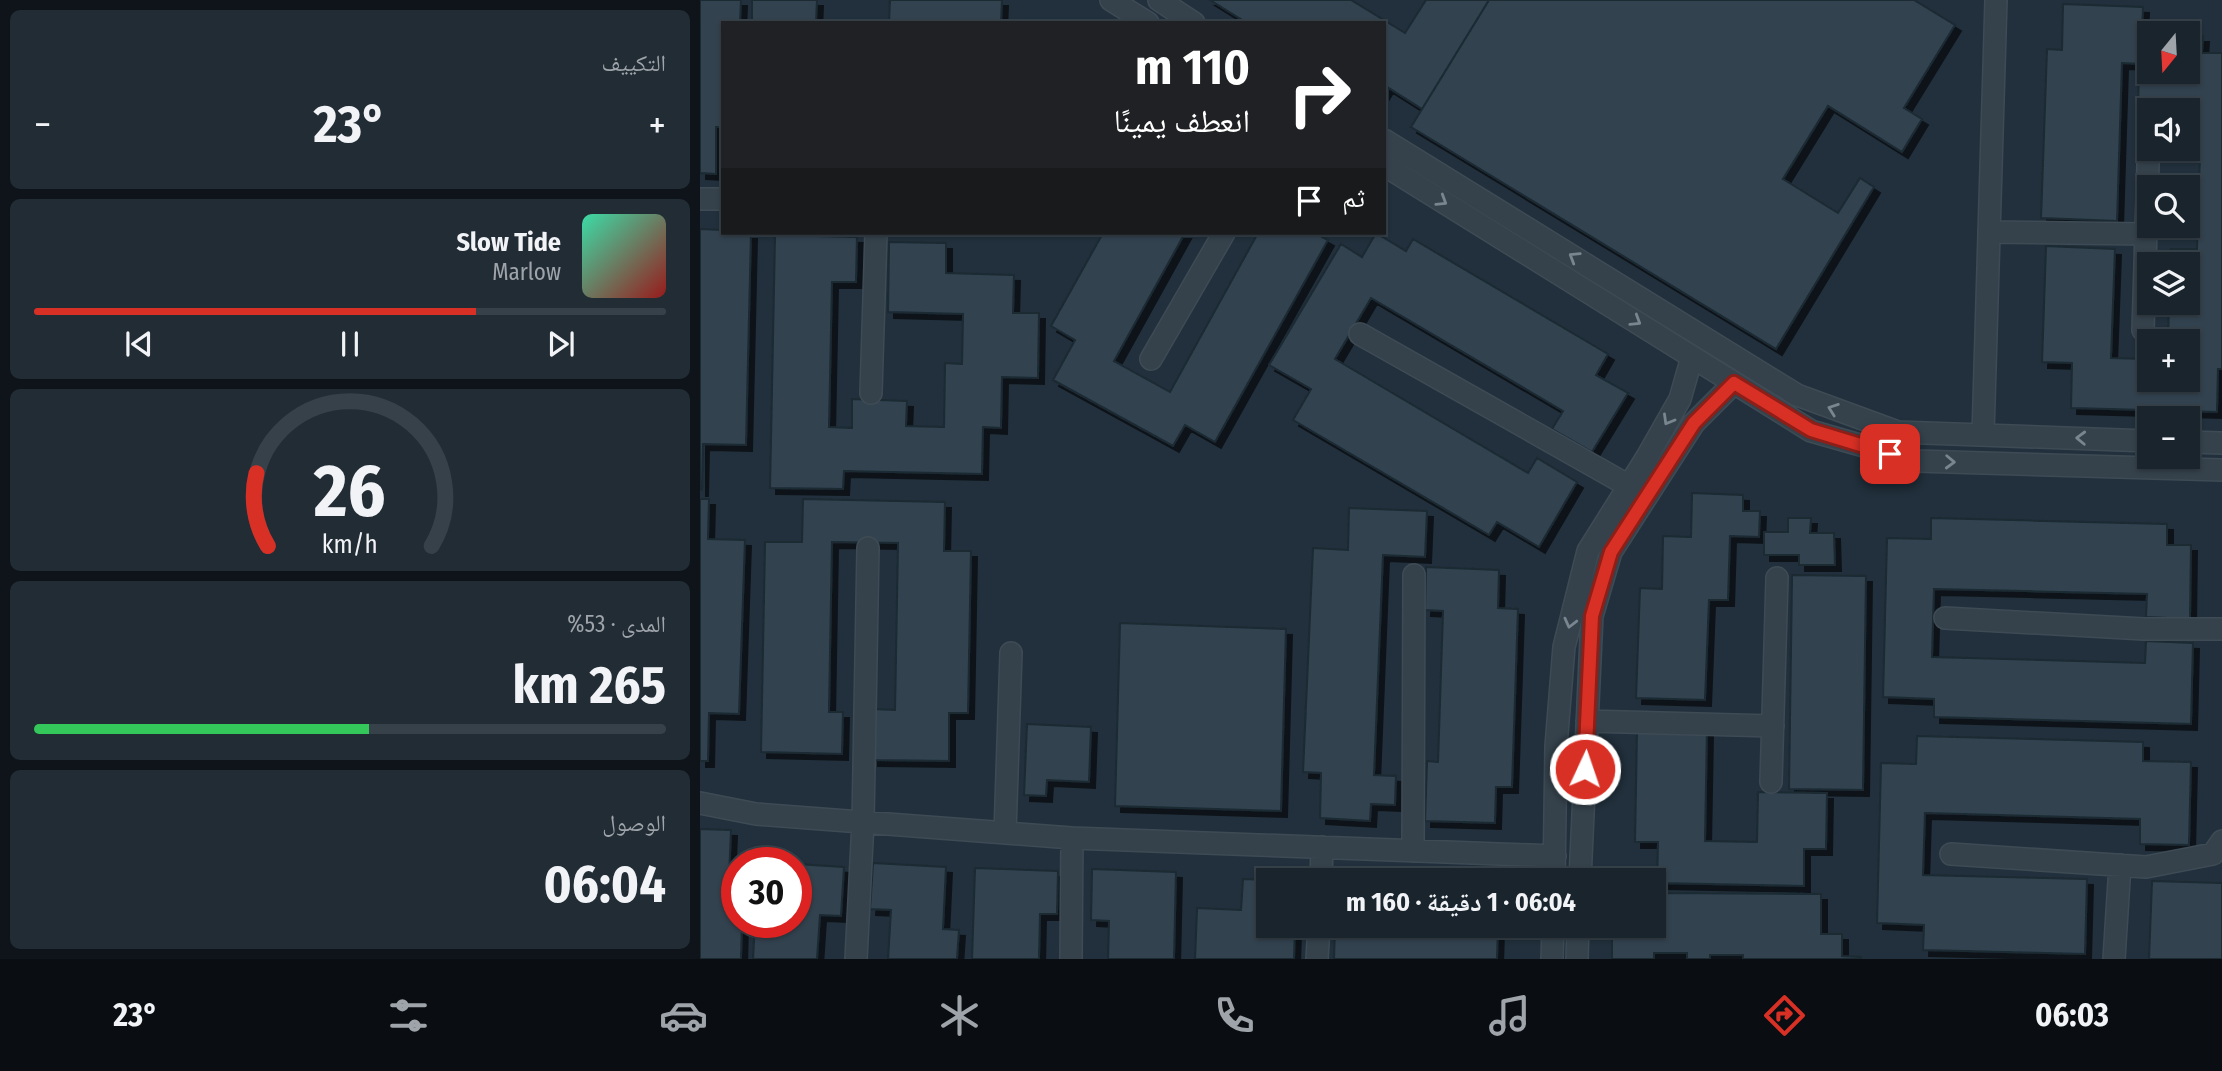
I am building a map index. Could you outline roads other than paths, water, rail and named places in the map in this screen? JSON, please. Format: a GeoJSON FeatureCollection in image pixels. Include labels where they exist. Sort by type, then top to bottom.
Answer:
{"type":"FeatureCollection","features":[{"type":"Feature","properties":{"kind":"street"},"geometry":{"type":"LineString","coordinates":[[1111,0],[1145,21]]}},
{"type":"Feature","properties":{"kind":"street"},"geometry":{"type":"LineString","coordinates":[[1159,0],[1191,21]]}},
{"type":"Feature","properties":{"kind":"street"},"geometry":{"type":"LineString","coordinates":[[1983,435],[1996,0]]}},
{"type":"Feature","properties":{"kind":"street"},"geometry":{"type":"LineString","coordinates":[[1386,142],[1797,395],[1898,432],[2137,441]]}},
{"type":"Feature","properties":{"kind":"street"},"geometry":{"type":"LineString","coordinates":[[1386,166],[1811,430],[1916,461],[2222,470]]}},
{"type":"Feature","properties":{"kind":"street"},"geometry":{"type":"LineString","coordinates":[[700,199],[721,200]]}},
{"type":"Feature","properties":{"kind":"street"},"geometry":{"type":"LineString","coordinates":[[1989,232],[2137,234]]}},
{"type":"Feature","properties":{"kind":"street"},"geometry":{"type":"LineString","coordinates":[[871,393],[876,235]]}},
{"type":"Feature","properties":{"kind":"street"},"geometry":{"type":"LineString","coordinates":[[1151,359],[1223,235]]}},
{"type":"Feature","properties":{"kind":"street"},"geometry":{"type":"LineString","coordinates":[[2143,329],[2145,238]]}},
{"type":"Feature","properties":{"kind":"street"},"geometry":{"type":"LineString","coordinates":[[1360,334],[1629,486]]}},
{"type":"Feature","properties":{"kind":"street"},"geometry":{"type":"LineString","coordinates":[[1554,868],[1556,746],[1564,647],[1588,551],[1680,399],[1692,356]]}},
{"type":"Feature","properties":{"kind":"street"},"geometry":{"type":"LineString","coordinates":[[1581,868],[1592,616],[1611,552],[1694,423],[1734,383]]}},
{"type":"Feature","properties":{"kind":"street"},"geometry":{"type":"LineString","coordinates":[[2200,442],[2222,443]]}},
{"type":"Feature","properties":{"kind":"street"},"geometry":{"type":"LineString","coordinates":[[856,959],[863,822],[868,548]]}},
{"type":"Feature","properties":{"kind":"street"},"geometry":{"type":"LineString","coordinates":[[1413,851],[1414,575]]}},
{"type":"Feature","properties":{"kind":"street"},"geometry":{"type":"LineString","coordinates":[[1771,782],[1777,578]]}},
{"type":"Feature","properties":{"kind":"street"},"geometry":{"type":"LineString","coordinates":[[1945,618],[2144,629],[2222,629]]}},
{"type":"Feature","properties":{"kind":"street"},"geometry":{"type":"LineString","coordinates":[[1005,833],[1010,653]]}},
{"type":"Feature","properties":{"kind":"street"},"geometry":{"type":"LineString","coordinates":[[1587,721],[1773,726]]}},
{"type":"Feature","properties":{"kind":"street"},"geometry":{"type":"LineString","coordinates":[[700,803],[757,814],[1072,838],[1555,856]]}},
{"type":"Feature","properties":{"kind":"street"},"geometry":{"type":"LineString","coordinates":[[1071,959],[1072,838]]}},
{"type":"Feature","properties":{"kind":"street"},"geometry":{"type":"LineString","coordinates":[[1951,854],[2146,867],[2213,854],[2222,841]]}},
{"type":"Feature","properties":{"kind":"street"},"geometry":{"type":"LineString","coordinates":[[1321,868],[1322,848]]}},
{"type":"Feature","properties":{"kind":"street"},"geometry":{"type":"LineString","coordinates":[[2114,959],[2120,865]]}},
{"type":"Feature","properties":{"kind":"street"},"geometry":{"type":"LineString","coordinates":[[1317,959],[1318,938]]}},
{"type":"Feature","properties":{"kind":"street"},"geometry":{"type":"LineString","coordinates":[[1552,959],[1553,938]]}},
{"type":"Feature","properties":{"kind":"street"},"geometry":{"type":"LineString","coordinates":[[1577,959],[1578,938]]}}]}
